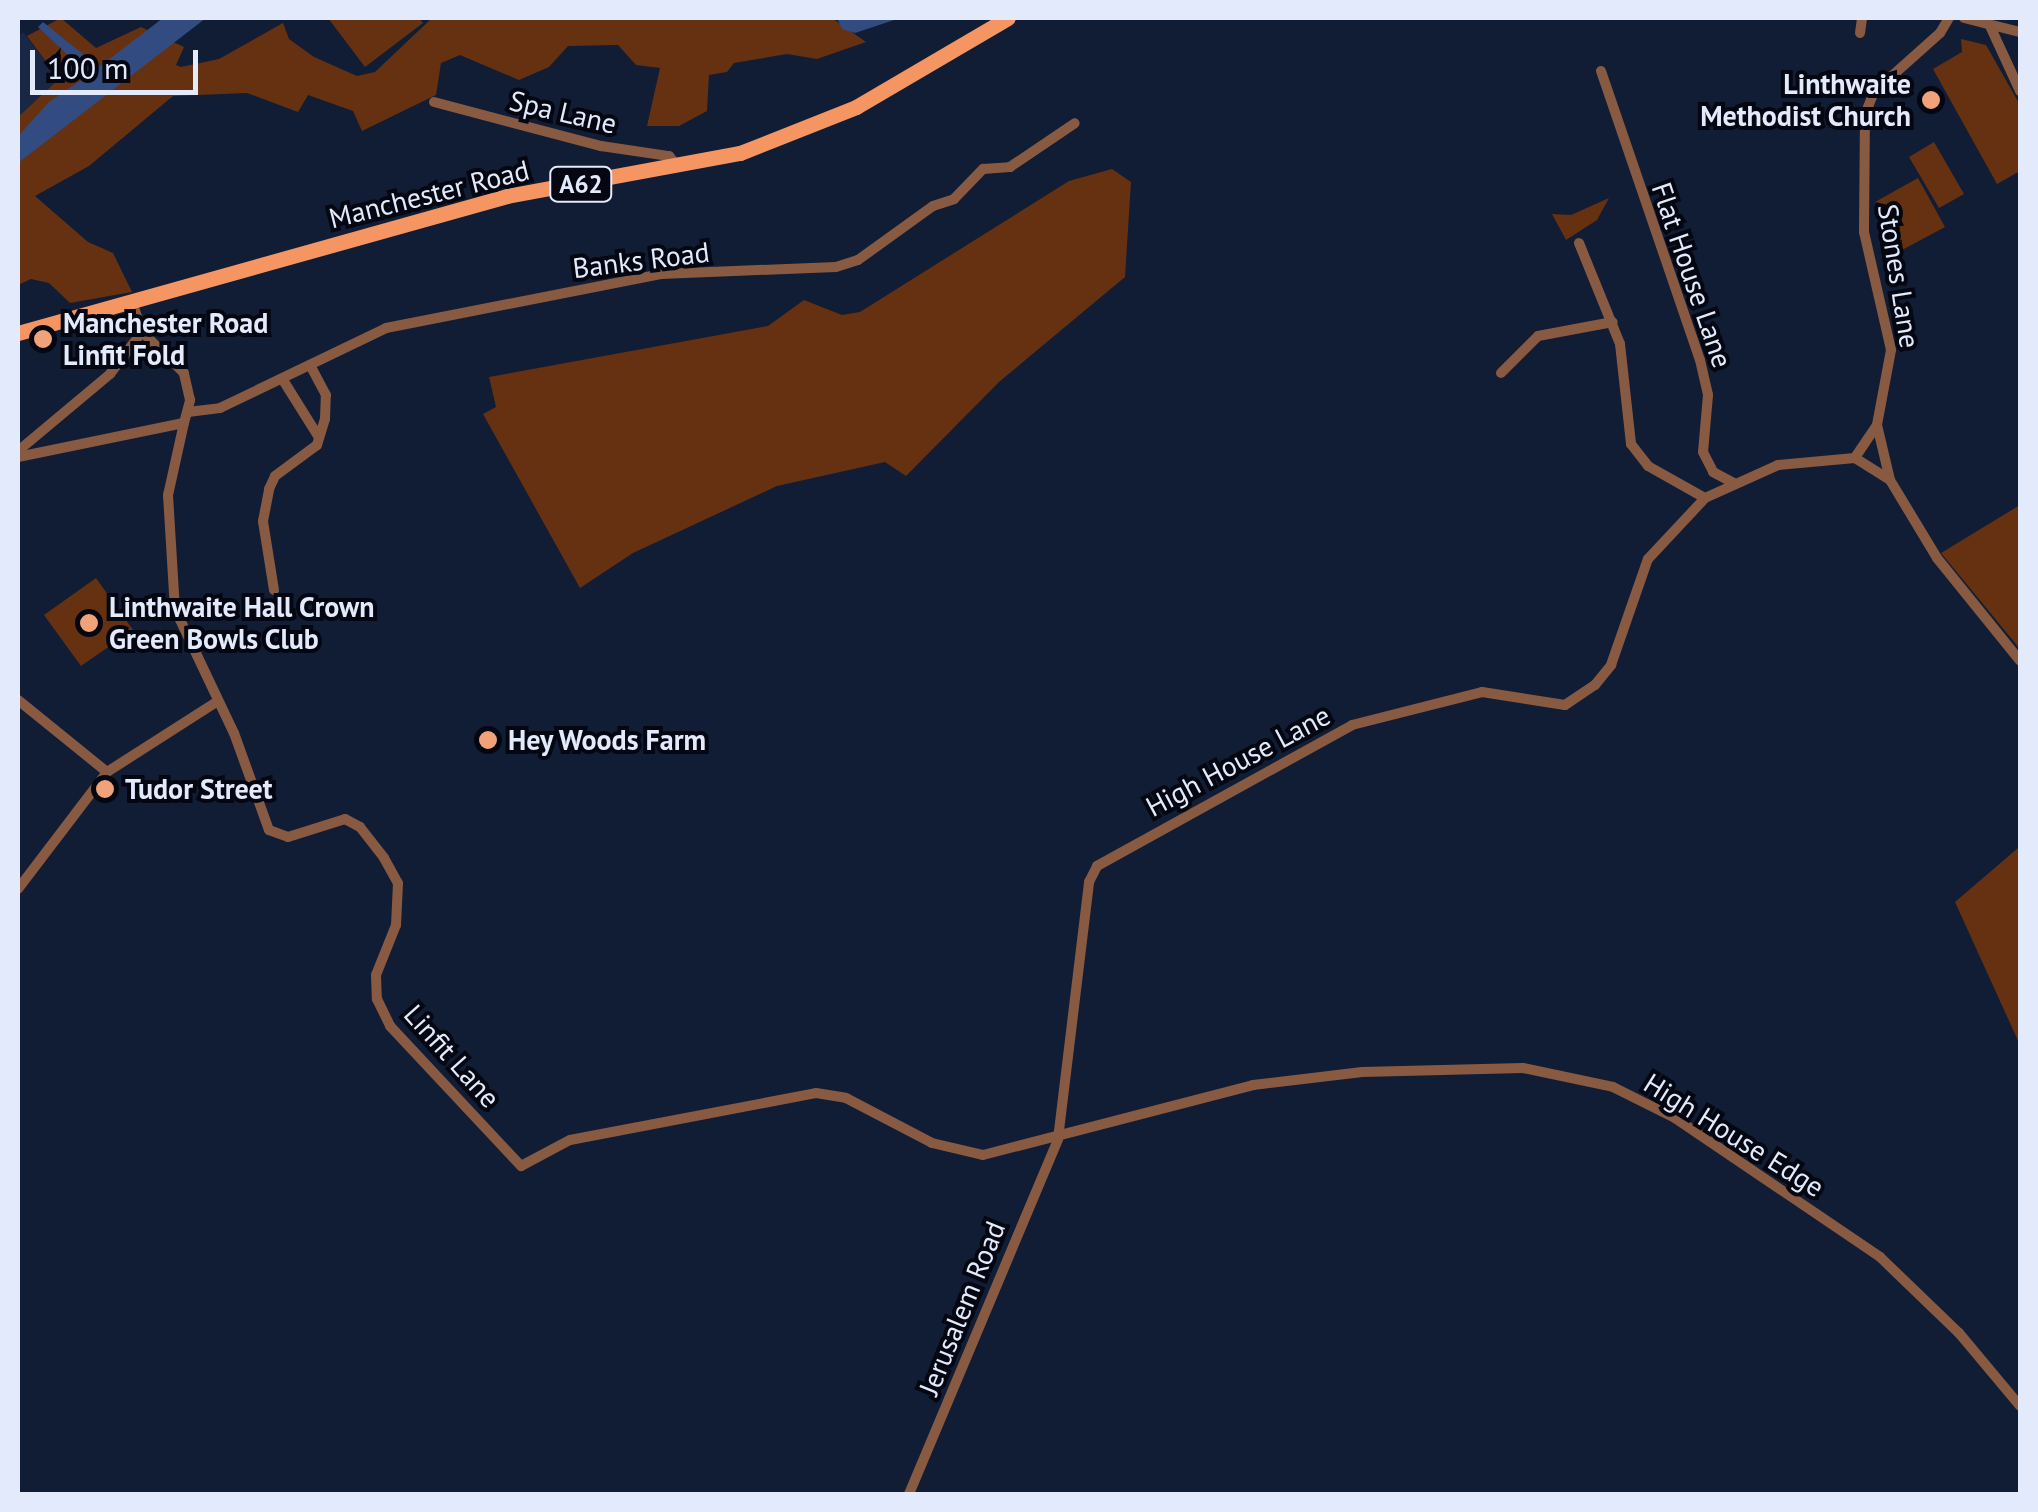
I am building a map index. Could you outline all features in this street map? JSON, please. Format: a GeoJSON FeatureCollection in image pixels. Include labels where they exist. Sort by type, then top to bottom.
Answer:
{"type":"FeatureCollection","features":[{"type":"Feature","properties":{"kind":"main road","name":"Manchester Road"},"geometry":{"type":"LineString","coordinates":[[18,333],[507,196],[678,168],[740,153],[856,107],[1008,18]]}},
{"type":"Feature","properties":{"kind":"street"},"geometry":{"type":"LineString","coordinates":[[1860,33],[1862,18]]}},
{"type":"Feature","properties":{"kind":"street","name":"Stones Lane"},"geometry":{"type":"LineString","coordinates":[[1890,480],[1877,425],[1891,350],[1864,232],[1864,114],[1874,92],[1940,34],[1949,18]]}},
{"type":"Feature","properties":{"kind":"street"},"geometry":{"type":"LineString","coordinates":[[1964,18],[2020,32]]}},
{"type":"Feature","properties":{"kind":"street"},"geometry":{"type":"LineString","coordinates":[[1990,26],[2020,91]]}},
{"type":"Feature","properties":{"kind":"street","name":"Flat House Lane"},"geometry":{"type":"LineString","coordinates":[[1601,71],[1700,360],[1708,395],[1702,452],[1713,472],[1734,483]]}},
{"type":"Feature","properties":{"kind":"street","name":"Spa Lane"},"geometry":{"type":"LineString","coordinates":[[434,102],[600,146],[669,156],[678,168]]}},
{"type":"Feature","properties":{"kind":"street","name":"Banks Road"},"geometry":{"type":"LineString","coordinates":[[18,454],[220,408],[386,328],[624,281],[761,266],[836,267],[954,199],[983,169],[1010,167],[1076,123]]}},
{"type":"Feature","properties":{"kind":"street"},"geometry":{"type":"LineString","coordinates":[[1578,244],[1613,322],[1630,444],[1648,466],[1704,498]]}},
{"type":"Feature","properties":{"kind":"street"},"geometry":{"type":"LineString","coordinates":[[132,302],[142,332],[179,364],[186,418]]}},
{"type":"Feature","properties":{"kind":"street"},"geometry":{"type":"LineString","coordinates":[[1502,373],[1538,336],[1613,322]]}},
{"type":"Feature","properties":{"kind":"street"},"geometry":{"type":"LineString","coordinates":[[18,454],[110,374],[142,332]]}},
{"type":"Feature","properties":{"kind":"street"},"geometry":{"type":"LineString","coordinates":[[274,590],[263,521],[270,489],[318,436],[328,403],[310,365]]}},
{"type":"Feature","properties":{"kind":"street"},"geometry":{"type":"LineString","coordinates":[[283,380],[318,436]]}},
{"type":"Feature","properties":{"kind":"street","name":"Linfit Lane"},"geometry":{"type":"LineString","coordinates":[[186,418],[168,495],[175,608],[218,701],[269,830],[288,837],[345,819],[360,827],[384,858],[398,883],[396,925],[376,975],[376,1000],[390,1026],[521,1166],[570,1140],[816,1093],[846,1098],[932,1143],[983,1154],[1058,1139]]}},
{"type":"Feature","properties":{"kind":"street"},"geometry":{"type":"LineString","coordinates":[[1877,425],[1855,458],[1890,480],[1937,558],[2020,661]]}},
{"type":"Feature","properties":{"kind":"street","name":"High House Lane"},"geometry":{"type":"LineString","coordinates":[[1058,1139],[1089,882],[1097,866],[1352,725],[1482,692],[1565,705],[1595,685],[1611,664],[1648,559],[1704,498],[1778,465],[1855,458]]}},
{"type":"Feature","properties":{"kind":"street"},"geometry":{"type":"LineString","coordinates":[[18,889],[107,772],[218,701]]}},
{"type":"Feature","properties":{"kind":"street"},"geometry":{"type":"LineString","coordinates":[[18,718],[22,704],[107,772]]}},
{"type":"Feature","properties":{"kind":"street","name":"High House Edge"},"geometry":{"type":"LineString","coordinates":[[1058,1139],[1125,1113],[1253,1084],[1362,1072],[1523,1068],[1614,1087],[1674,1118],[1880,1257],[1959,1332],[2020,1406]]}},
{"type":"Feature","properties":{"kind":"street","name":"Jerusalem Road"},"geometry":{"type":"LineString","coordinates":[[909,1494],[1058,1139]]}},
{"type":"Feature","properties":{"kind":"shaded area"},"geometry":{"type":"Polygon","coordinates":[[[61,18],[96,48],[141,27],[184,47],[176,65],[181,67],[219,59],[283,23],[289,39],[314,57],[357,76],[375,72],[432,18],[832,18],[866,42],[817,59],[787,54],[734,63],[727,72],[709,75],[707,111],[679,126],[647,126],[660,68],[636,65],[618,45],[568,46],[549,67],[519,80],[460,55],[441,63],[436,95],[362,131],[353,111],[308,95],[298,112],[247,93],[173,96],[89,166],[35,196],[88,242],[113,253],[132,292],[70,303],[49,283],[31,279],[18,285],[18,117],[59,79],[27,36],[61,18]]]}},
{"type":"Feature","properties":{"kind":"shaded area"},"geometry":{"type":"Polygon","coordinates":[[[328,18],[419,18],[423,23],[365,67],[328,18]]]}},
{"type":"Feature","properties":{"kind":"shaded area"},"geometry":{"type":"Polygon","coordinates":[[[23,32],[59,79],[18,117],[18,37],[23,32]]]}},
{"type":"Feature","properties":{"kind":"shaded area"},"geometry":{"type":"Polygon","coordinates":[[[1961,39],[1986,45],[2020,105],[2020,171],[1997,184],[1933,69],[1962,52],[1961,39]]]}},
{"type":"Feature","properties":{"kind":"shaded area"},"geometry":{"type":"Polygon","coordinates":[[[1934,142],[1964,194],[1939,208],[1909,157],[1934,142]]]}},
{"type":"Feature","properties":{"kind":"shaded area"},"geometry":{"type":"Polygon","coordinates":[[[1112,169],[1131,182],[1125,277],[999,382],[906,476],[885,462],[777,486],[633,553],[580,588],[483,414],[496,407],[489,377],[768,326],[804,300],[842,315],[860,312],[1069,181],[1112,169]]]}},
{"type":"Feature","properties":{"kind":"shaded area"},"geometry":{"type":"Polygon","coordinates":[[[1918,178],[1945,227],[1902,250],[1875,202],[1918,178]]]}},
{"type":"Feature","properties":{"kind":"shaded area"},"geometry":{"type":"Polygon","coordinates":[[[1609,198],[1597,220],[1566,240],[1552,214],[1571,215],[1609,198]]]}},
{"type":"Feature","properties":{"kind":"shaded area"},"geometry":{"type":"Polygon","coordinates":[[[2020,505],[2020,649],[1941,553],[2020,505]]]}},
{"type":"Feature","properties":{"kind":"shaded area","name":"Linthwaite Hall Crown Green Bowls Club"},"geometry":{"type":"Polygon","coordinates":[[[96,578],[133,630],[81,666],[44,615],[96,578]]]}},
{"type":"Feature","properties":{"kind":"shaded area"},"geometry":{"type":"Polygon","coordinates":[[[2018,848],[2020,852],[2020,1045],[1955,902],[2018,848]]]}},
{"type":"Feature","properties":{"kind":"water"},"geometry":{"type":"Polygon","coordinates":[[[163,18],[206,18],[18,163],[18,136],[49,102],[89,75],[38,27],[43,22],[99,67],[163,18]]]}},
{"type":"Feature","properties":{"kind":"water"},"geometry":{"type":"Polygon","coordinates":[[[837,18],[900,18],[855,33],[842,29],[837,18]]]}},
{"type":"Feature","properties":{"kind":"place","name":"Linthwaite Methodist Church"},"geometry":{"type":"Point","coordinates":[1931,100]}},
{"type":"Feature","properties":{"kind":"place","name":"Manchester Road Linfit Fold"},"geometry":{"type":"Point","coordinates":[43,339]}},
{"type":"Feature","properties":{"kind":"place","name":"Linthwaite Hall Crown Green Bowls Club"},"geometry":{"type":"Point","coordinates":[89,623]}},
{"type":"Feature","properties":{"kind":"place","name":"Hey Woods Farm"},"geometry":{"type":"Point","coordinates":[488,740]}},
{"type":"Feature","properties":{"kind":"place","name":"Tudor Street"},"geometry":{"type":"Point","coordinates":[105,789]}}]}
